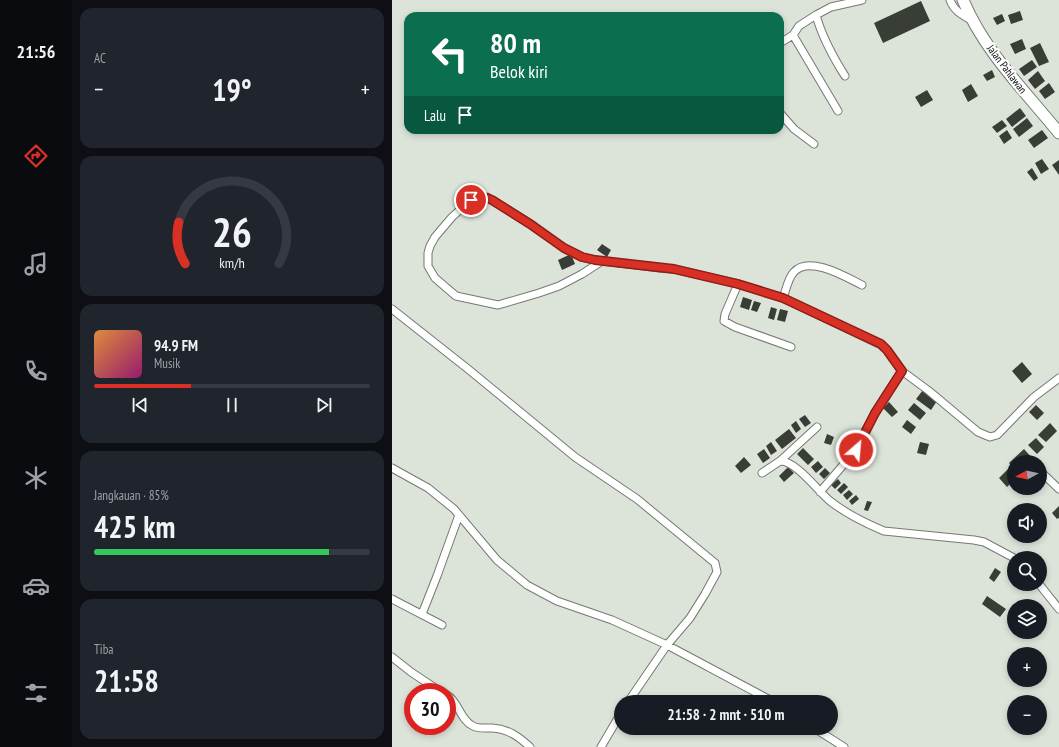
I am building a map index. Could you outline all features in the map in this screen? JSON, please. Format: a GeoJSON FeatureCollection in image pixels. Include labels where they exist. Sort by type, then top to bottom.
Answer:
{"type":"FeatureCollection","features":[{"type":"Feature","properties":{"kind":"highway","name":"Jalan Pahlawan"},"geometry":{"type":"LineString","coordinates":[[963,0],[982,36],[1017,84],[1057,128]]}},
{"type":"Feature","properties":{"kind":"street"},"geometry":{"type":"LineString","coordinates":[[784,41],[793,35],[800,26],[831,7],[862,0]]}},
{"type":"Feature","properties":{"kind":"street"},"geometry":{"type":"LineString","coordinates":[[950,0],[952,7],[959,14],[973,21]]}},
{"type":"Feature","properties":{"kind":"street"},"geometry":{"type":"LineString","coordinates":[[816,15],[820,29],[834,60],[845,76]]}},
{"type":"Feature","properties":{"kind":"street"},"geometry":{"type":"LineString","coordinates":[[793,35],[838,111]]}},
{"type":"Feature","properties":{"kind":"street"},"geometry":{"type":"LineString","coordinates":[[784,118],[794,129],[814,144]]}},
{"type":"Feature","properties":{"kind":"street"},"geometry":{"type":"LineString","coordinates":[[602,261],[559,286],[498,305],[456,296],[435,278],[428,266],[428,253],[436,237],[452,217],[471,200],[487,197],[530,224],[564,248],[582,257],[602,261],[674,269],[738,284],[783,298],[881,344],[902,371],[929,391],[973,428],[990,437],[998,435],[1034,397],[1059,378]]}},
{"type":"Feature","properties":{"kind":"street"},"geometry":{"type":"LineString","coordinates":[[783,298],[791,276],[795,271],[806,266],[828,269],[862,284]]}},
{"type":"Feature","properties":{"kind":"street"},"geometry":{"type":"LineString","coordinates":[[738,284],[725,314],[724,322],[791,347]]}},
{"type":"Feature","properties":{"kind":"street"},"geometry":{"type":"LineString","coordinates":[[392,309],[485,382],[575,457],[637,499],[713,560],[716,565],[717,572],[705,594],[690,618],[667,645],[633,695]]}},
{"type":"Feature","properties":{"kind":"street"},"geometry":{"type":"LineString","coordinates":[[820,492],[856,450],[875,413],[902,371]]}},
{"type":"Feature","properties":{"kind":"street"},"geometry":{"type":"LineString","coordinates":[[762,473],[780,461],[817,427]]}},
{"type":"Feature","properties":{"kind":"street"},"geometry":{"type":"LineString","coordinates":[[780,461],[783,460],[798,468],[830,501],[850,514],[884,531],[974,540],[984,542],[1007,554]]}},
{"type":"Feature","properties":{"kind":"street"},"geometry":{"type":"LineString","coordinates":[[392,468],[433,492],[459,515],[497,560],[527,585],[557,601],[612,620],[667,645],[761,695]]}},
{"type":"Feature","properties":{"kind":"street"},"geometry":{"type":"LineString","coordinates":[[1047,478],[1059,489]]}},
{"type":"Feature","properties":{"kind":"street"},"geometry":{"type":"LineString","coordinates":[[422,614],[438,576],[459,515]]}},
{"type":"Feature","properties":{"kind":"street"},"geometry":{"type":"LineString","coordinates":[[1045,591],[1059,609]]}},
{"type":"Feature","properties":{"kind":"street"},"geometry":{"type":"LineString","coordinates":[[392,599],[442,625]]}},
{"type":"Feature","properties":{"kind":"street"},"geometry":{"type":"LineString","coordinates":[[392,656],[411,672],[428,683]]}},
{"type":"Feature","properties":{"kind":"street"},"geometry":{"type":"LineString","coordinates":[[456,706],[463,717],[472,726],[508,731],[519,737],[530,747]]}},
{"type":"Feature","properties":{"kind":"street"},"geometry":{"type":"LineString","coordinates":[[601,747],[614,725]]}},
{"type":"Feature","properties":{"kind":"street"},"geometry":{"type":"LineString","coordinates":[[825,735],[844,747]]}},
{"type":"Feature","properties":{"kind":"building"},"geometry":{"type":"Polygon","coordinates":[[[921,1],[930,21],[883,43],[874,23],[921,1]]]}},
{"type":"Feature","properties":{"kind":"building"},"geometry":{"type":"Polygon","coordinates":[[[1020,11],[1023,20],[1011,24],[1008,15],[1020,11]]]}},
{"type":"Feature","properties":{"kind":"building"},"geometry":{"type":"Polygon","coordinates":[[[1002,14],[1005,21],[997,25],[993,18],[1002,14]]]}},
{"type":"Feature","properties":{"kind":"building"},"geometry":{"type":"Polygon","coordinates":[[[1022,39],[1026,49],[1015,54],[1010,44],[1022,39]]]}},
{"type":"Feature","properties":{"kind":"building"},"geometry":{"type":"Polygon","coordinates":[[[1040,43],[1049,62],[1039,66],[1030,48],[1040,43]]]}},
{"type":"Feature","properties":{"kind":"building"},"geometry":{"type":"Polygon","coordinates":[[[1032,60],[1037,67],[1024,76],[1019,69],[1032,60]]]}},
{"type":"Feature","properties":{"kind":"building"},"geometry":{"type":"Polygon","coordinates":[[[992,70],[995,77],[987,81],[983,75],[992,70]]]}},
{"type":"Feature","properties":{"kind":"building"},"geometry":{"type":"Polygon","coordinates":[[[1038,71],[1045,81],[1035,89],[1028,80],[1038,71]]]}},
{"type":"Feature","properties":{"kind":"building"},"geometry":{"type":"Polygon","coordinates":[[[1049,83],[1055,92],[1045,99],[1039,91],[1049,83]]]}},
{"type":"Feature","properties":{"kind":"building"},"geometry":{"type":"Polygon","coordinates":[[[971,84],[978,96],[968,102],[962,90],[971,84]]]}},
{"type":"Feature","properties":{"kind":"building"},"geometry":{"type":"Polygon","coordinates":[[[927,90],[933,100],[921,107],[915,97],[927,90]]]}},
{"type":"Feature","properties":{"kind":"building"},"geometry":{"type":"Polygon","coordinates":[[[1020,108],[1026,116],[1012,127],[1006,119],[1020,108]]]}},
{"type":"Feature","properties":{"kind":"building"},"geometry":{"type":"Polygon","coordinates":[[[1027,118],[1033,126],[1019,137],[1013,129],[1027,118]]]}},
{"type":"Feature","properties":{"kind":"building"},"geometry":{"type":"Polygon","coordinates":[[[1002,120],[1007,126],[997,133],[992,127],[1002,120]]]}},
{"type":"Feature","properties":{"kind":"building"},"geometry":{"type":"Polygon","coordinates":[[[1007,130],[1012,138],[1004,144],[999,136],[1007,130]]]}},
{"type":"Feature","properties":{"kind":"building"},"geometry":{"type":"Polygon","coordinates":[[[1042,130],[1048,138],[1034,148],[1028,140],[1042,130]]]}},
{"type":"Feature","properties":{"kind":"building"},"geometry":{"type":"Polygon","coordinates":[[[1042,159],[1049,169],[1041,174],[1035,163],[1042,159]]]}},
{"type":"Feature","properties":{"kind":"building"},"geometry":{"type":"Polygon","coordinates":[[[1059,160],[1059,175],[1052,165],[1059,160]]]}},
{"type":"Feature","properties":{"kind":"building"},"geometry":{"type":"Polygon","coordinates":[[[1032,168],[1038,178],[1034,181],[1027,172],[1032,168]]]}},
{"type":"Feature","properties":{"kind":"building"},"geometry":{"type":"Polygon","coordinates":[[[602,244],[611,250],[607,257],[597,250],[602,244]]]}},
{"type":"Feature","properties":{"kind":"building"},"geometry":{"type":"Polygon","coordinates":[[[571,254],[575,264],[562,270],[558,260],[571,254]]]}},
{"type":"Feature","properties":{"kind":"building"},"geometry":{"type":"Polygon","coordinates":[[[743,297],[752,300],[749,310],[740,307],[743,297]]]}},
{"type":"Feature","properties":{"kind":"building"},"geometry":{"type":"Polygon","coordinates":[[[754,301],[761,303],[757,312],[751,310],[754,301]]]}},
{"type":"Feature","properties":{"kind":"building"},"geometry":{"type":"Polygon","coordinates":[[[771,307],[777,309],[774,320],[768,318],[771,307]]]}},
{"type":"Feature","properties":{"kind":"building"},"geometry":{"type":"Polygon","coordinates":[[[780,309],[788,311],[785,322],[777,320],[780,309]]]}},
{"type":"Feature","properties":{"kind":"building"},"geometry":{"type":"Polygon","coordinates":[[[1022,362],[1032,374],[1022,383],[1012,371],[1022,362]]]}},
{"type":"Feature","properties":{"kind":"building"},"geometry":{"type":"Polygon","coordinates":[[[923,390],[937,401],[931,410],[916,399],[923,390]]]}},
{"type":"Feature","properties":{"kind":"building"},"geometry":{"type":"Polygon","coordinates":[[[889,402],[898,412],[892,417],[883,408],[889,402]]]}},
{"type":"Feature","properties":{"kind":"building"},"geometry":{"type":"Polygon","coordinates":[[[914,403],[926,413],[920,420],[908,410],[914,403]]]}},
{"type":"Feature","properties":{"kind":"building"},"geometry":{"type":"Polygon","coordinates":[[[1036,405],[1044,413],[1037,420],[1029,412],[1036,405]]]}},
{"type":"Feature","properties":{"kind":"building"},"geometry":{"type":"Polygon","coordinates":[[[805,415],[811,423],[805,427],[799,419],[805,415]]]}},
{"type":"Feature","properties":{"kind":"building"},"geometry":{"type":"Polygon","coordinates":[[[907,420],[916,427],[911,434],[902,427],[907,420]]]}},
{"type":"Feature","properties":{"kind":"building"},"geometry":{"type":"Polygon","coordinates":[[[796,421],[801,429],[796,433],[791,425],[796,421]]]}},
{"type":"Feature","properties":{"kind":"building"},"geometry":{"type":"Polygon","coordinates":[[[1050,423],[1057,431],[1046,442],[1038,435],[1050,423]]]}},
{"type":"Feature","properties":{"kind":"building"},"geometry":{"type":"Polygon","coordinates":[[[789,429],[796,438],[782,449],[775,440],[789,429]]]}},
{"type":"Feature","properties":{"kind":"building"},"geometry":{"type":"Polygon","coordinates":[[[827,434],[834,437],[831,445],[824,443],[827,434]]]}},
{"type":"Feature","properties":{"kind":"building"},"geometry":{"type":"Polygon","coordinates":[[[1036,438],[1044,447],[1037,454],[1028,445],[1036,438]]]}},
{"type":"Feature","properties":{"kind":"building"},"geometry":{"type":"Polygon","coordinates":[[[771,442],[777,451],[771,455],[766,446],[771,442]]]}},
{"type":"Feature","properties":{"kind":"building"},"geometry":{"type":"Polygon","coordinates":[[[920,442],[929,444],[926,455],[917,453],[920,442]]]}},
{"type":"Feature","properties":{"kind":"building"},"geometry":{"type":"Polygon","coordinates":[[[803,448],[814,459],[808,465],[797,454],[803,448]]]}},
{"type":"Feature","properties":{"kind":"building"},"geometry":{"type":"Polygon","coordinates":[[[764,449],[770,458],[763,463],[757,454],[764,449]]]}},
{"type":"Feature","properties":{"kind":"building"},"geometry":{"type":"Polygon","coordinates":[[[1024,449],[1029,455],[1018,455],[1024,449]]]}},
{"type":"Feature","properties":{"kind":"building"},"geometry":{"type":"Polygon","coordinates":[[[744,457],[751,465],[741,473],[735,466],[744,457]]]}},
{"type":"Feature","properties":{"kind":"building"},"geometry":{"type":"Polygon","coordinates":[[[860,457],[866,463],[862,468],[856,461],[860,457]]]}},
{"type":"Feature","properties":{"kind":"building"},"geometry":{"type":"Polygon","coordinates":[[[818,461],[823,467],[816,473],[811,467],[818,461]]]}},
{"type":"Feature","properties":{"kind":"building"},"geometry":{"type":"Polygon","coordinates":[[[788,467],[794,473],[784,482],[779,476],[788,467]]]}},
{"type":"Feature","properties":{"kind":"building"},"geometry":{"type":"Polygon","coordinates":[[[825,468],[830,473],[824,479],[819,474],[825,468]]]}},
{"type":"Feature","properties":{"kind":"building"},"geometry":{"type":"Polygon","coordinates":[[[1007,470],[1007,487],[999,478],[1007,470]]]}},
{"type":"Feature","properties":{"kind":"building"},"geometry":{"type":"Polygon","coordinates":[[[838,479],[841,483],[835,489],[831,485],[838,479]]]}},
{"type":"Feature","properties":{"kind":"building"},"geometry":{"type":"Polygon","coordinates":[[[844,483],[848,487],[841,494],[837,490],[844,483]]]}},
{"type":"Feature","properties":{"kind":"building"},"geometry":{"type":"Polygon","coordinates":[[[849,490],[853,494],[847,500],[843,495],[849,490]]]}},
{"type":"Feature","properties":{"kind":"building"},"geometry":{"type":"Polygon","coordinates":[[[856,495],[859,499],[852,505],[849,501],[856,495]]]}},
{"type":"Feature","properties":{"kind":"building"},"geometry":{"type":"Polygon","coordinates":[[[867,501],[872,502],[868,511],[864,510],[867,501]]]}},
{"type":"Feature","properties":{"kind":"building"},"geometry":{"type":"Polygon","coordinates":[[[1059,506],[1059,518],[1057,519],[1052,513],[1059,506]]]}},
{"type":"Feature","properties":{"kind":"building"},"geometry":{"type":"Polygon","coordinates":[[[995,568],[1001,572],[994,582],[989,578],[995,568]]]}},
{"type":"Feature","properties":{"kind":"building"},"geometry":{"type":"Polygon","coordinates":[[[987,596],[1006,609],[1000,617],[982,604],[987,596]]]}},
{"type":"Feature","properties":{"kind":"route"},"geometry":{"type":"LineString","coordinates":[[471,200],[487,197],[530,224],[564,248],[582,257],[595,260],[674,269],[738,284],[783,298],[881,344],[902,371],[875,413],[856,450]]}}]}
